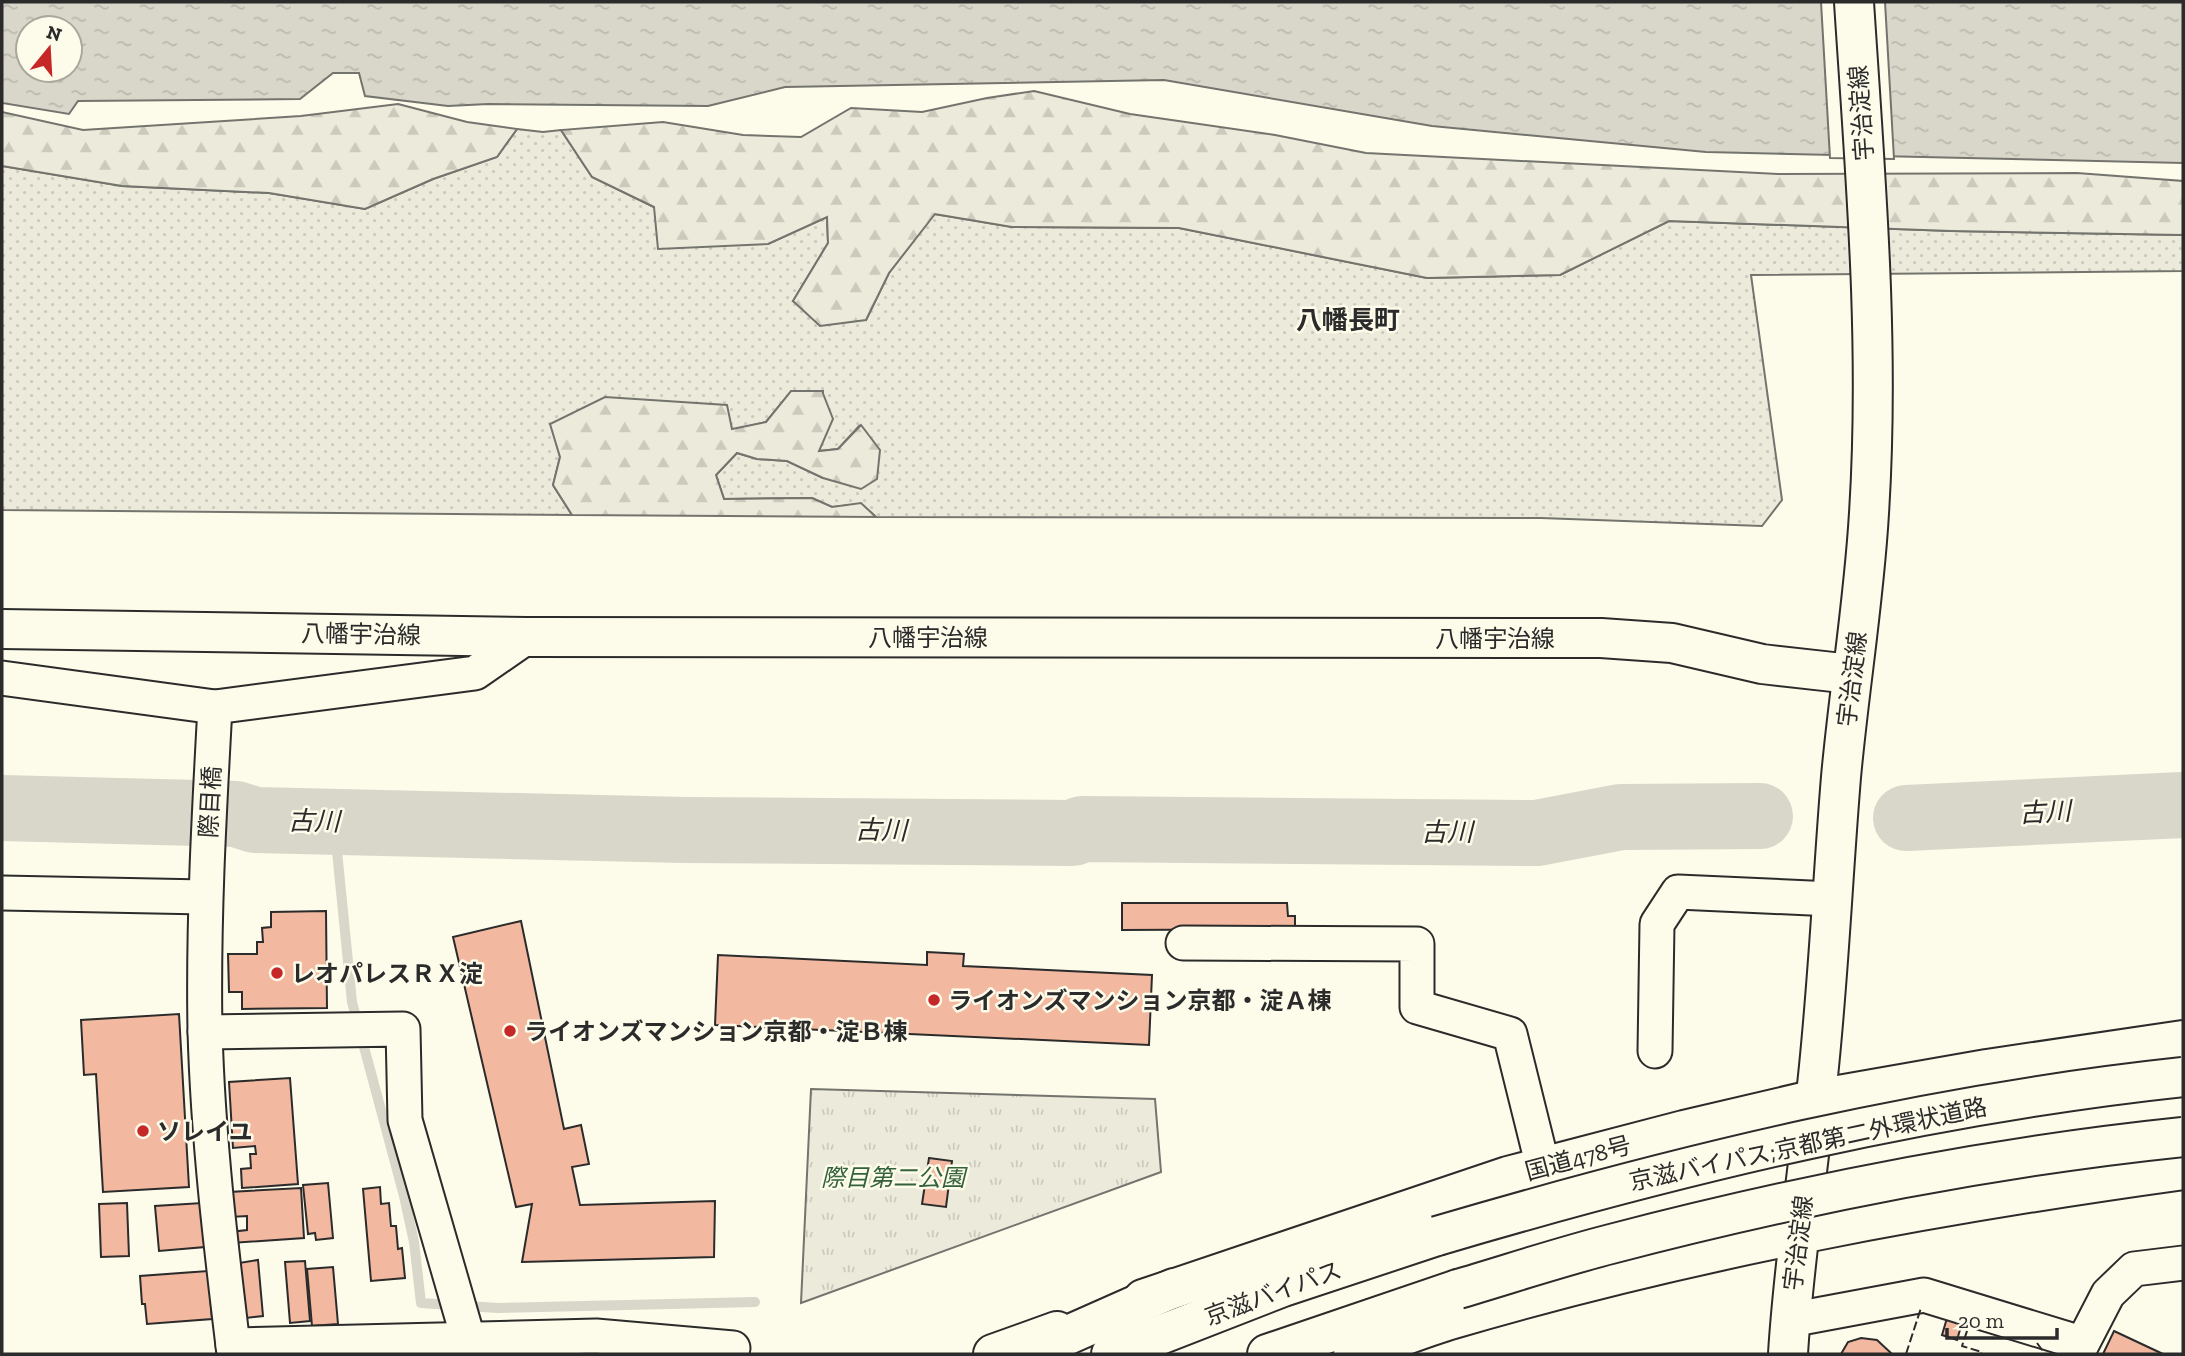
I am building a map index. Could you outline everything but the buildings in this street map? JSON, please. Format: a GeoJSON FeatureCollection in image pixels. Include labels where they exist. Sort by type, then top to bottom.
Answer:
{"type":"FeatureCollection","features":[{"type":"Feature","properties":{"kind":"main road","name":"宇治淀線"},"geometry":{"type":"LineString","coordinates":[[1789,1337],[1816,1100],[1851,674],[1862,606],[1871,461],[1873,321],[1854,2]]}},
{"type":"Feature","properties":{"kind":"main road","name":"八幡宇治線"},"geometry":{"type":"LineString","coordinates":[[2,629],[527,637],[1601,638],[1672,643],[1762,664],[1851,674]]}},
{"type":"Feature","properties":{"kind":"main road","name":"国道478号"},"geometry":{"type":"LineString","coordinates":[[993,1354],[1174,1288],[1508,1176],[1684,1130],[1816,1100],[1987,1069],[2183,1040]]}},
{"type":"Feature","properties":{"kind":"main road","name":"京滋バイパス;京都第二外環状道路"},"geometry":{"type":"LineString","coordinates":[[1437,1236],[1586,1192],[1762,1149],[1953,1111],[2183,1077]]}},
{"type":"Feature","properties":{"kind":"main road"},"geometry":{"type":"LineString","coordinates":[[1267,1354],[1458,1289],[1609,1244],[1786,1201],[1961,1168],[2183,1137]]}},
{"type":"Feature","properties":{"kind":"main road"},"geometry":{"type":"LineString","coordinates":[[1353,1354],[1451,1320],[1630,1272],[1799,1234],[2031,1191],[2183,1170]]}},
{"type":"Feature","properties":{"kind":"main road","name":"京滋バイパス"},"geometry":{"type":"LineString","coordinates":[[1111,1354],[1283,1287],[1437,1236]]}},
{"type":"Feature","properties":{"kind":"main road"},"geometry":{"type":"LineString","coordinates":[[1025,1354],[1174,1288]]}},
{"type":"Feature","properties":{"kind":"street"},"geometry":{"type":"LineString","coordinates":[[2,678],[215,707],[475,673],[527,637]]}},
{"type":"Feature","properties":{"kind":"street","name":"際目橋"},"geometry":{"type":"LineString","coordinates":[[215,707],[205,897],[205,1032],[214,1187],[234,1350]]}},
{"type":"Feature","properties":{"kind":"street"},"geometry":{"type":"LineString","coordinates":[[1655,1051],[1657,924],[1678,892],[1832,899]]}},
{"type":"Feature","properties":{"kind":"street"},"geometry":{"type":"LineString","coordinates":[[2,893],[205,897]]}},
{"type":"Feature","properties":{"kind":"street"},"geometry":{"type":"LineString","coordinates":[[1183,943],[1417,944],[1417,1007],[1510,1034],[1543,1167]]}},
{"type":"Feature","properties":{"kind":"street"},"geometry":{"type":"LineString","coordinates":[[205,1032],[402,1029],[405,1119],[468,1338]]}},
{"type":"Feature","properties":{"kind":"street"},"geometry":{"type":"LineString","coordinates":[[1789,1337],[1924,1295],[2079,1348],[2108,1294],[2134,1269],[2183,1263]]}},
{"type":"Feature","properties":{"kind":"street"},"geometry":{"type":"LineString","coordinates":[[234,1350],[468,1338],[596,1336],[733,1348]]}},
{"type":"Feature","properties":{"kind":"green space"},"geometry":{"type":"Polygon","coordinates":[[[1034,91],[1130,114],[1275,135],[1366,153],[1778,174],[2077,173],[2183,181],[2183,235],[1951,231],[1669,221],[1560,275],[1427,278],[1179,228],[1012,227],[935,214],[889,273],[866,320],[820,326],[793,301],[828,243],[827,217],[768,244],[658,249],[654,207],[592,177],[561,130],[663,122],[743,135],[801,137],[851,108],[922,112],[1034,91]]]}},
{"type":"Feature","properties":{"kind":"green space"},"geometry":{"type":"Polygon","coordinates":[[[398,104],[467,122],[517,129],[497,157],[433,179],[365,209],[269,193],[122,186],[2,166],[2,112],[83,130],[301,116],[398,104]]]}},
{"type":"Feature","properties":{"kind":"green space"},"geometry":{"type":"Polygon","coordinates":[[[517,129],[543,132],[561,130],[592,177],[654,207],[768,244],[827,217],[828,243],[793,301],[866,320],[889,273],[934,214],[1012,227],[1179,228],[1427,278],[1560,275],[1669,221],[1951,231],[2183,235],[2183,271],[1751,275],[1782,500],[1762,526],[1541,518],[876,517],[861,504],[832,507],[812,498],[724,499],[716,475],[737,453],[757,459],[787,461],[823,478],[860,425],[838,449],[819,451],[823,391],[792,391],[766,422],[732,430],[551,424],[560,457],[553,485],[572,515],[2,510],[2,166],[122,186],[269,193],[365,209],[433,179],[497,157],[517,129]]]}},
{"type":"Feature","properties":{"kind":"green space"},"geometry":{"type":"Polygon","coordinates":[[[791,391],[822,391],[833,419],[819,451],[838,449],[861,425],[880,450],[877,479],[861,489],[823,478],[787,461],[757,459],[737,453],[716,475],[724,499],[812,498],[832,507],[861,503],[876,517],[572,515],[553,485],[560,457],[550,424],[605,397],[727,405],[732,429],[766,422],[791,391]]]}},
{"type":"Feature","properties":{"kind":"green space","name":"際目第二公園"},"geometry":{"type":"Polygon","coordinates":[[[811,1089],[1155,1099],[1161,1172],[801,1303],[811,1089]]]}},
{"type":"Feature","properties":{"kind":"water"},"geometry":{"type":"Polygon","coordinates":[[[2,2],[2183,2],[2183,163],[1706,152],[1432,126],[1164,80],[785,87],[708,106],[448,106],[365,96],[359,73],[333,73],[300,99],[78,101],[69,114],[2,103],[2,2]]]}},
{"type":"Feature","properties":{"kind":"pier"},"geometry":{"type":"Polygon","coordinates":[[[1821,2],[1885,2],[1894,159],[1830,158],[1821,2]]]}},
{"type":"Feature","properties":{"kind":"waterway","name":"古川"},"geometry":{"type":"LineString","coordinates":[[1906,818],[2183,805]]}},
{"type":"Feature","properties":{"kind":"waterway","name":"古川"},"geometry":{"type":"LineString","coordinates":[[2,808],[236,814],[255,820],[685,830],[1073,833],[1082,829],[1537,833],[1621,817],[1760,816]]}},
{"type":"Feature","properties":{"kind":"waterway"},"geometry":{"type":"LineString","coordinates":[[334,821],[352,1002],[404,1196],[414,1242],[421,1303],[498,1308],[755,1302]]}},
{"type":"Feature","properties":{"kind":"fence"},"geometry":{"type":"LineString","coordinates":[[1906,1354],[1921,1308]]}},
{"type":"Feature","properties":{"kind":"fence"},"geometry":{"type":"LineString","coordinates":[[1971,1319],[1962,1346],[1982,1352],[1981,1354]]}},
{"type":"Feature","properties":{"kind":"fence"},"geometry":{"type":"LineString","coordinates":[[2037,1343],[2045,1354]]}},
{"type":"Feature","properties":{"kind":"place","name":"レオパレスＲＸ淀"},"geometry":{"type":"Point","coordinates":[277,973]}},
{"type":"Feature","properties":{"kind":"place","name":"ライオンズマンション京都・淀Ａ棟"},"geometry":{"type":"Point","coordinates":[934,1000]}},
{"type":"Feature","properties":{"kind":"place","name":"ライオンズマンション京都・淀Ｂ棟"},"geometry":{"type":"Point","coordinates":[510,1031]}},
{"type":"Feature","properties":{"kind":"place","name":"ソレイユ"},"geometry":{"type":"Point","coordinates":[143,1131]}},
{"type":"Feature","properties":{"kind":"district","name":"八幡長町"},"geometry":{"type":"Point","coordinates":[1348,320]}}]}
